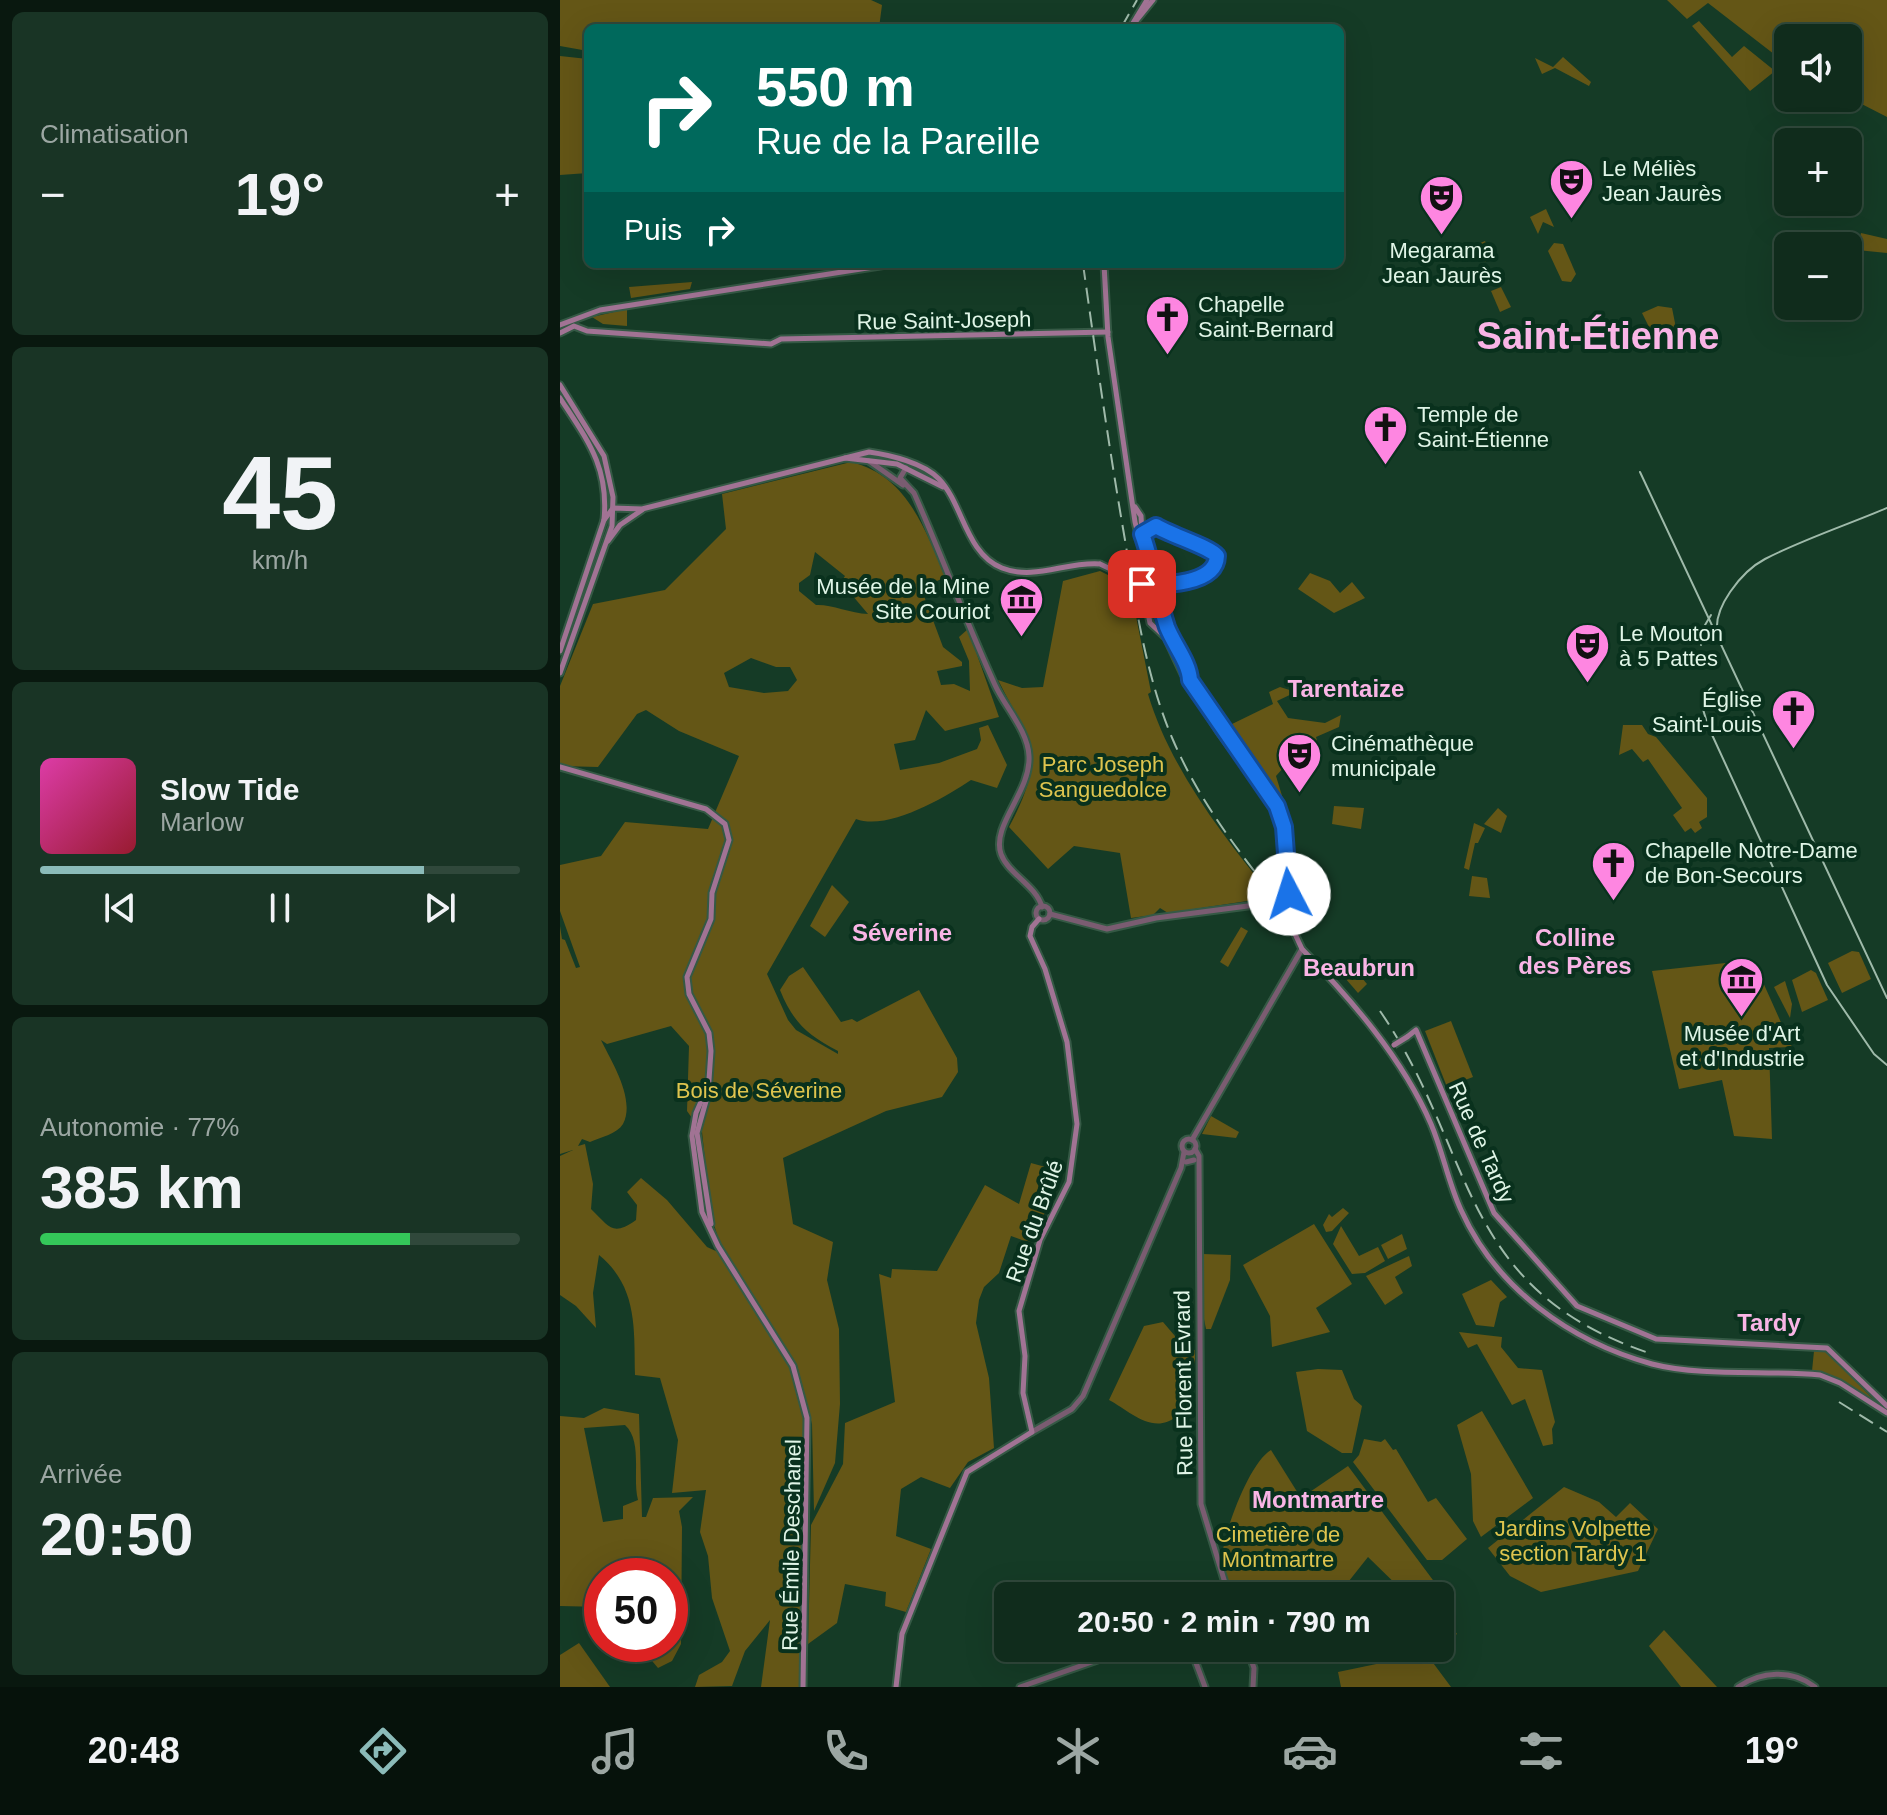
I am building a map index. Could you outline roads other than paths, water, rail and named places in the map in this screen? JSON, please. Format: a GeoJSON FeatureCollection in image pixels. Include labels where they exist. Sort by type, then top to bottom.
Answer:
{"type":"FeatureCollection","features":[{"type":"Feature","properties":{"kind":"main road"},"geometry":{"type":"LineString","coordinates":[[1135,21],[1147,0]]}},
{"type":"Feature","properties":{"kind":"main road"},"geometry":{"type":"LineString","coordinates":[[1133,24],[1153,0]]}},
{"type":"Feature","properties":{"kind":"main road"},"geometry":{"type":"LineString","coordinates":[[560,325],[600,310],[868,268]]}},
{"type":"Feature","properties":{"kind":"main road"},"geometry":{"type":"LineString","coordinates":[[1104,268],[1108,332],[1139,543],[1165,636],[1219,732],[1234,748],[1282,817],[1295,934],[1302,949],[1387,1049],[1430,1122],[1459,1206],[1478,1244],[1507,1283],[1553,1318],[1648,1363],[1820,1375],[1840,1383],[1886,1413]]}},
{"type":"Feature","properties":{"kind":"main road","name":"Rue Saint-Joseph"},"geometry":{"type":"LineString","coordinates":[[560,333],[574,326],[758,340],[771,344],[781,339],[1108,332]]}},
{"type":"Feature","properties":{"kind":"main road"},"geometry":{"type":"LineString","coordinates":[[560,385],[604,456],[617,508],[560,672]]}},
{"type":"Feature","properties":{"kind":"main road"},"geometry":{"type":"LineString","coordinates":[[560,398],[602,470],[606,489],[604,520],[560,650]]}},
{"type":"Feature","properties":{"kind":"main road"},"geometry":{"type":"LineString","coordinates":[[604,520],[617,508],[642,509],[869,452],[932,474],[953,497],[973,541],[989,561],[1001,567],[1044,572],[1077,564],[1100,564],[1144,588],[1183,582],[1210,571],[1216,564],[1212,550],[1178,539],[1156,526],[1142,534]]}},
{"type":"Feature","properties":{"kind":"main road"},"geometry":{"type":"LineString","coordinates":[[845,458],[897,464],[944,488]]}},
{"type":"Feature","properties":{"kind":"main road"},"geometry":{"type":"LineString","coordinates":[[1135,507],[1141,516],[1142,534],[1166,624],[1189,670],[1190,680]]}},
{"type":"Feature","properties":{"kind":"main road"},"geometry":{"type":"LineString","coordinates":[[604,545],[620,525],[642,509]]}},
{"type":"Feature","properties":{"kind":"main road"},"geometry":{"type":"LineString","coordinates":[[1144,588],[1150,623],[1165,636]]}},
{"type":"Feature","properties":{"kind":"main road","name":"Rue Émile Deschanel"},"geometry":{"type":"LineString","coordinates":[[560,767],[706,809],[725,824],[729,848],[712,893],[711,919],[687,977],[689,994],[709,1033],[708,1086],[696,1113],[692,1136],[702,1212],[793,1366],[807,1418],[803,1687]]}},
{"type":"Feature","properties":{"kind":"main road","name":"Rue du Brûlé"},"geometry":{"type":"LineString","coordinates":[[1032,1432],[1023,1393],[1025,1356],[1019,1311],[1040,1240],[1069,1182],[1077,1140],[1073,1085],[1061,1019],[1045,969],[1030,936],[1039,919]]}},
{"type":"Feature","properties":{"kind":"main road","name":"Rue de Tardy"},"geometry":{"type":"LineString","coordinates":[[1387,1049],[1416,1030],[1494,1213],[1577,1306],[1656,1339],[1827,1348],[1885,1404]]}},
{"type":"Feature","properties":{"kind":"main road"},"geometry":{"type":"LineString","coordinates":[[1550,1329],[1553,1318]]}},
{"type":"Feature","properties":{"kind":"main road"},"geometry":{"type":"LineString","coordinates":[[1885,1404],[1886,1413]]}},
{"type":"Feature","properties":{"kind":"main road"},"geometry":{"type":"LineString","coordinates":[[896,1687],[902,1634],[967,1472],[1032,1432]]}},
{"type":"Feature","properties":{"kind":"street"},"geometry":{"type":"LineString","coordinates":[[893,458],[900,478],[914,493],[996,687],[1020,728],[1029,755],[1024,791],[1003,825],[999,841],[1002,856],[1050,914]]}},
{"type":"Feature","properties":{"kind":"street"},"geometry":{"type":"LineString","coordinates":[[868,460],[914,493]]}},
{"type":"Feature","properties":{"kind":"street"},"geometry":{"type":"LineString","coordinates":[[900,478],[906,468]]}},
{"type":"Feature","properties":{"kind":"street"},"geometry":{"type":"LineString","coordinates":[[1050,914],[1107,929],[1156,918],[1263,904],[1289,894]]}},
{"type":"Feature","properties":{"kind":"street"},"geometry":{"type":"LineString","coordinates":[[1042,907],[1036,913],[1039,919],[1047,919],[1050,914]]}},
{"type":"Feature","properties":{"kind":"street"},"geometry":{"type":"LineString","coordinates":[[1190,1152],[1183,1142],[1192,1140],[1302,949]]}},
{"type":"Feature","properties":{"kind":"street","name":"Rue Florent Evrard"},"geometry":{"type":"LineString","coordinates":[[1192,1140],[1190,1152],[1197,1163],[1201,1504],[1225,1582]]}},
{"type":"Feature","properties":{"kind":"street"},"geometry":{"type":"LineString","coordinates":[[1181,1168],[1190,1152]]}},
{"type":"Feature","properties":{"kind":"street"},"geometry":{"type":"LineString","coordinates":[[1032,1432],[1072,1409],[1083,1396],[1190,1152]]}},
{"type":"Feature","properties":{"kind":"street"},"geometry":{"type":"LineString","coordinates":[[1186,1162],[1197,1163]]}},
{"type":"Feature","properties":{"kind":"street"},"geometry":{"type":"LineString","coordinates":[[1020,1687],[1092,1662]]}},
{"type":"Feature","properties":{"kind":"street"},"geometry":{"type":"LineString","coordinates":[[1193,1662],[1205,1687]]}},
{"type":"Feature","properties":{"kind":"street"},"geometry":{"type":"LineString","coordinates":[[1252,1662],[1253,1687]]}},
{"type":"Feature","properties":{"kind":"street"},"geometry":{"type":"LineString","coordinates":[[1738,1687],[1757,1677],[1775,1674],[1799,1678],[1815,1687]]}},
{"type":"Feature","properties":{"kind":"tram line"},"geometry":{"type":"LineString","coordinates":[[1640,472],[1887,998]]}},
{"type":"Feature","properties":{"kind":"tram line"},"geometry":{"type":"LineString","coordinates":[[1718,635],[1719,614],[1724,603],[1738,581],[1756,565],[1795,545],[1887,508]]}},
{"type":"Feature","properties":{"kind":"tram line"},"geometry":{"type":"LineString","coordinates":[[1701,645],[1705,625],[1711,615]]}},
{"type":"Feature","properties":{"kind":"tram line"},"geometry":{"type":"LineString","coordinates":[[1702,706],[1708,726],[1827,985],[1874,1054],[1887,1065]]}},
{"type":"Feature","properties":{"kind":"railway"},"geometry":{"type":"LineString","coordinates":[[1123,24],[1137,0]]}},
{"type":"Feature","properties":{"kind":"railway"},"geometry":{"type":"LineString","coordinates":[[1084,268],[1133,591],[1156,692],[1173,740],[1193,781],[1230,838],[1271,892]]}},
{"type":"Feature","properties":{"kind":"railway"},"geometry":{"type":"LineString","coordinates":[[1380,1011],[1411,1064],[1478,1210],[1505,1253],[1539,1292],[1586,1325],[1649,1353]]}},
{"type":"Feature","properties":{"kind":"railway"},"geometry":{"type":"LineString","coordinates":[[1839,1402],[1887,1432]]}},
{"type":"Feature","properties":{"kind":"place","name":"Le Méliès Jean Jaurès"},"geometry":{"type":"Point","coordinates":[1571,220]}},
{"type":"Feature","properties":{"kind":"place","name":"Megarama Jean Jaurès"},"geometry":{"type":"Point","coordinates":[1442,236]}},
{"type":"Feature","properties":{"kind":"place","name":"Chapelle Saint-Bernard"},"geometry":{"type":"Point","coordinates":[1167,356]}},
{"type":"Feature","properties":{"kind":"place","name":"Temple de Saint-Étienne"},"geometry":{"type":"Point","coordinates":[1386,466]}},
{"type":"Feature","properties":{"kind":"place","name":"Musée de la Mine Site Couriot"},"geometry":{"type":"Point","coordinates":[1021,638]}},
{"type":"Feature","properties":{"kind":"place","name":"Le Mouton à 5 Pattes"},"geometry":{"type":"Point","coordinates":[1588,685]}},
{"type":"Feature","properties":{"kind":"place","name":"Église Saint-Louis"},"geometry":{"type":"Point","coordinates":[1793,751]}},
{"type":"Feature","properties":{"kind":"place","name":"Cinémathèque municipale"},"geometry":{"type":"Point","coordinates":[1300,795]}},
{"type":"Feature","properties":{"kind":"place","name":"Chapelle Notre-Dame de Bon-Secours"},"geometry":{"type":"Point","coordinates":[1614,902]}},
{"type":"Feature","properties":{"kind":"place","name":"Musée d'Art et d'Industrie"},"geometry":{"type":"Point","coordinates":[1742,1019]}},
{"type":"Feature","properties":{"kind":"district","name":"Saint-Étienne"},"geometry":{"type":"Point","coordinates":[1598,336]}},
{"type":"Feature","properties":{"kind":"district","name":"Tarentaize"},"geometry":{"type":"Point","coordinates":[1346,689]}},
{"type":"Feature","properties":{"kind":"district","name":"Séverine"},"geometry":{"type":"Point","coordinates":[902,933]}},
{"type":"Feature","properties":{"kind":"district","name":"Colline des Pères"},"geometry":{"type":"Point","coordinates":[1575,952]}},
{"type":"Feature","properties":{"kind":"district","name":"Beaubrun"},"geometry":{"type":"Point","coordinates":[1359,968]}},
{"type":"Feature","properties":{"kind":"district","name":"Tardy"},"geometry":{"type":"Point","coordinates":[1769,1323]}},
{"type":"Feature","properties":{"kind":"district","name":"Montmartre"},"geometry":{"type":"Point","coordinates":[1318,1500]}},
{"type":"Feature","properties":{"kind":"park label","name":"Parc Joseph Sanguedolce"},"geometry":{"type":"Point","coordinates":[1103,776]}},
{"type":"Feature","properties":{"kind":"park label","name":"Bois de Séverine"},"geometry":{"type":"Point","coordinates":[759,1090]}},
{"type":"Feature","properties":{"kind":"park label","name":"Jardins Volpette section Tardy 1"},"geometry":{"type":"Point","coordinates":[1573,1540]}},
{"type":"Feature","properties":{"kind":"park label","name":"Cimetière de Montmartre"},"geometry":{"type":"Point","coordinates":[1278,1546]}}]}
